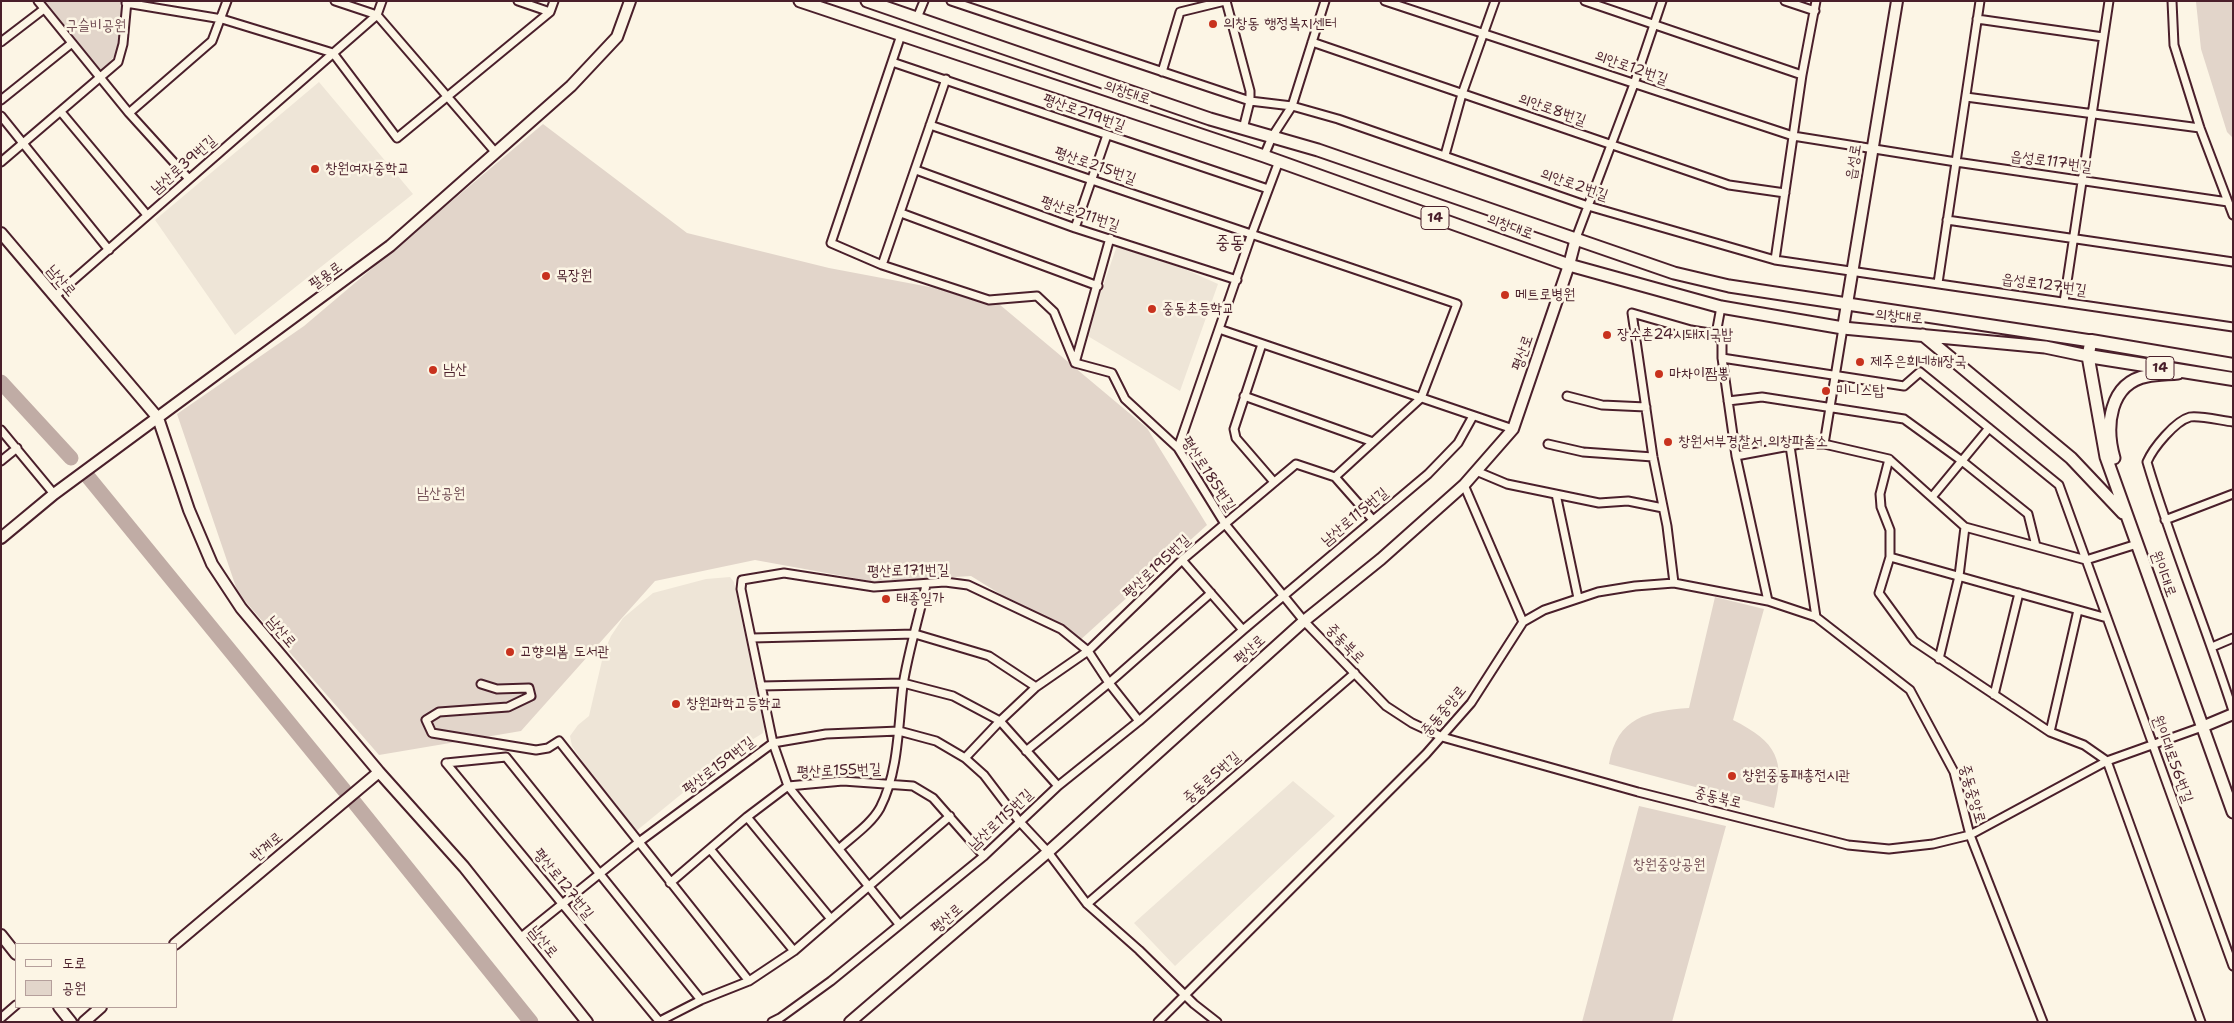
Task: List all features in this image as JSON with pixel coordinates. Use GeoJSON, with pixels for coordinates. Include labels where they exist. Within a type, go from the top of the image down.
{"type":"FeatureCollection","features":[{"type":"Feature","properties":{"kind":"highway","name":"의창대로"},"geometry":{"type":"LineString","coordinates":[[2091,341],[2233,365]]}},
{"type":"Feature","properties":{"kind":"highway","name":"의창대로"},"geometry":{"type":"LineString","coordinates":[[2088,356],[2185,373],[2233,379]]}},
{"type":"Feature","properties":{"kind":"main road","name":"팔용로"},"geometry":{"type":"LineString","coordinates":[[1,538],[54,494],[390,246],[571,86],[617,38],[630,1]]}},
{"type":"Feature","properties":{"kind":"main road","name":"의창대로"},"geometry":{"type":"LineString","coordinates":[[800,1],[1264,156],[1569,265],[1721,307],[1843,328],[2045,347],[2088,356]]}},
{"type":"Feature","properties":{"kind":"main road","name":"의창대로"},"geometry":{"type":"LineString","coordinates":[[867,1],[1243,129],[1318,150],[1674,273],[1729,286],[2091,341]]}},
{"type":"Feature","properties":{"kind":"main road","name":"읍성로"},"geometry":{"type":"LineString","coordinates":[[1843,328],[1871,148],[1898,1]]}},
{"type":"Feature","properties":{"kind":"main road","name":"남산로"},"geometry":{"type":"LineString","coordinates":[[1,233],[158,418],[189,510],[212,564],[240,608],[379,772],[464,867],[587,1022]]}},
{"type":"Feature","properties":{"kind":"main road","name":"평산로"},"geometry":{"type":"LineString","coordinates":[[850,1022],[1048,852],[1304,621],[1381,559],[1464,485],[1513,429],[1569,265],[1576,238]]}},
{"type":"Feature","properties":{"kind":"main road"},"geometry":{"type":"LineString","coordinates":[[1923,335],[2071,458],[2128,518]]}},
{"type":"Feature","properties":{"kind":"main road","name":"원이대로"},"geometry":{"type":"LineString","coordinates":[[2091,341],[2088,356],[2106,457],[2233,812]]}},
{"type":"Feature","properties":{"kind":"main road"},"geometry":{"type":"LineString","coordinates":[[2128,518],[2112,452],[2110,419],[2114,400],[2127,384],[2146,376],[2185,373]]}},
{"type":"Feature","properties":{"kind":"main road"},"geometry":{"type":"LineString","coordinates":[[2202,728],[2233,712]]}},
{"type":"Feature","properties":{"kind":"main road","name":"반계로"},"geometry":{"type":"LineString","coordinates":[[176,943],[379,772]]}},
{"type":"Feature","properties":{"kind":"main road"},"geometry":{"type":"LineString","coordinates":[[1,935],[15,953]]}},
{"type":"Feature","properties":{"kind":"main road"},"geometry":{"type":"LineString","coordinates":[[60,1008],[71,1022]]}},
{"type":"Feature","properties":{"kind":"main road"},"geometry":{"type":"LineString","coordinates":[[84,1022],[100,1008]]}},
{"type":"Feature","properties":{"kind":"street"},"geometry":{"type":"LineString","coordinates":[[38,1],[129,112],[189,179]]}},
{"type":"Feature","properties":{"kind":"street"},"geometry":{"type":"LineString","coordinates":[[129,112],[212,41],[222,19],[227,1]]}},
{"type":"Feature","properties":{"kind":"street"},"geometry":{"type":"LineString","coordinates":[[335,1],[377,15],[496,153]]}},
{"type":"Feature","properties":{"kind":"street","name":"남산로39번길"},"geometry":{"type":"LineString","coordinates":[[54,296],[377,15],[382,1]]}},
{"type":"Feature","properties":{"kind":"street"},"geometry":{"type":"LineString","coordinates":[[518,1],[550,12]]}},
{"type":"Feature","properties":{"kind":"street"},"geometry":{"type":"LineString","coordinates":[[1,162],[118,62],[124,44],[126,2],[222,19],[333,54],[397,138],[550,12],[554,1]]}},
{"type":"Feature","properties":{"kind":"street"},"geometry":{"type":"LineString","coordinates":[[917,18],[924,1]]}},
{"type":"Feature","properties":{"kind":"street","name":"의안로2번길"},"geometry":{"type":"LineString","coordinates":[[951,1],[1250,101],[1292,106],[1445,155],[1588,206],[1775,260],[1852,270]]}},
{"type":"Feature","properties":{"kind":"street"},"geometry":{"type":"LineString","coordinates":[[974,9],[977,1]]}},
{"type":"Feature","properties":{"kind":"street"},"geometry":{"type":"LineString","coordinates":[[1162,72],[1180,12],[1226,1],[1250,91],[1250,101],[1243,129]]}},
{"type":"Feature","properties":{"kind":"street"},"geometry":{"type":"LineString","coordinates":[[1264,156],[1272,137],[1292,106],[1325,1]]}},
{"type":"Feature","properties":{"kind":"street","name":"의안로12번길"},"geometry":{"type":"LineString","coordinates":[[1385,1],[1484,32],[1793,136],[1871,148]]}},
{"type":"Feature","properties":{"kind":"street"},"geometry":{"type":"LineString","coordinates":[[1445,155],[1462,94],[1495,1]]}},
{"type":"Feature","properties":{"kind":"street"},"geometry":{"type":"LineString","coordinates":[[1585,1],[1802,75]]}},
{"type":"Feature","properties":{"kind":"street"},"geometry":{"type":"LineString","coordinates":[[1576,238],[1612,146],[1662,1]]}},
{"type":"Feature","properties":{"kind":"street"},"geometry":{"type":"LineString","coordinates":[[1784,1],[1815,11]]}},
{"type":"Feature","properties":{"kind":"street"},"geometry":{"type":"LineString","coordinates":[[1775,260],[1802,75],[1816,1]]}},
{"type":"Feature","properties":{"kind":"street"},"geometry":{"type":"LineString","coordinates":[[1938,283],[1980,1]]}},
{"type":"Feature","properties":{"kind":"street"},"geometry":{"type":"LineString","coordinates":[[2064,302],[2108,1]]}},
{"type":"Feature","properties":{"kind":"street"},"geometry":{"type":"LineString","coordinates":[[2172,1],[2174,45],[2200,128],[2233,215]]}},
{"type":"Feature","properties":{"kind":"street"},"geometry":{"type":"LineString","coordinates":[[1,42],[44,9]]}},
{"type":"Feature","properties":{"kind":"street"},"geometry":{"type":"LineString","coordinates":[[1978,19],[2103,38]]}},
{"type":"Feature","properties":{"kind":"street"},"geometry":{"type":"LineString","coordinates":[[901,35],[831,243],[882,264],[988,300],[1037,296],[1054,312],[1075,363]]}},
{"type":"Feature","properties":{"kind":"street","name":"의안로8번길"},"geometry":{"type":"LineString","coordinates":[[1312,42],[1729,185],[1786,193]]}},
{"type":"Feature","properties":{"kind":"street"},"geometry":{"type":"LineString","coordinates":[[1,100],[72,43]]}},
{"type":"Feature","properties":{"kind":"street","name":"평산로219번길"},"geometry":{"type":"LineString","coordinates":[[892,62],[1268,189]]}},
{"type":"Feature","properties":{"kind":"street"},"geometry":{"type":"LineString","coordinates":[[882,264],[946,79]]}},
{"type":"Feature","properties":{"kind":"street"},"geometry":{"type":"LineString","coordinates":[[1966,97],[2200,128]]}},
{"type":"Feature","properties":{"kind":"street"},"geometry":{"type":"LineString","coordinates":[[61,112],[147,215]]}},
{"type":"Feature","properties":{"kind":"street"},"geometry":{"type":"LineString","coordinates":[[1,116],[109,250]]}},
{"type":"Feature","properties":{"kind":"street","name":"평산로215번길"},"geometry":{"type":"LineString","coordinates":[[930,125],[1457,304],[1422,398]]}},
{"type":"Feature","properties":{"kind":"street"},"geometry":{"type":"LineString","coordinates":[[1075,228],[1090,178],[1107,135]]}},
{"type":"Feature","properties":{"kind":"street","name":"읍성로117번길"},"geometry":{"type":"LineString","coordinates":[[1871,148],[2228,202]]}},
{"type":"Feature","properties":{"kind":"street"},"geometry":{"type":"LineString","coordinates":[[1178,448],[1252,233],[1280,162]]}},
{"type":"Feature","properties":{"kind":"street","name":"평산로211번길"},"geometry":{"type":"LineString","coordinates":[[916,170],[1075,228],[1237,280]]}},
{"type":"Feature","properties":{"kind":"street"},"geometry":{"type":"LineString","coordinates":[[901,213],[1098,286]]}},
{"type":"Feature","properties":{"kind":"street"},"geometry":{"type":"LineString","coordinates":[[1947,220],[2233,262]]}},
{"type":"Feature","properties":{"kind":"street"},"geometry":{"type":"LineString","coordinates":[[1075,363],[1110,238]]}},
{"type":"Feature","properties":{"kind":"street","name":"읍성로127번길"},"geometry":{"type":"LineString","coordinates":[[1852,270],[2233,327]]}},
{"type":"Feature","properties":{"kind":"street"},"geometry":{"type":"LineString","coordinates":[[1716,334],[1721,307]]}},
{"type":"Feature","properties":{"kind":"street"},"geometry":{"type":"LineString","coordinates":[[1674,583],[1632,313],[1691,330],[1716,334],[1722,342],[1722,358],[1736,456],[1768,600]]}},
{"type":"Feature","properties":{"kind":"street"},"geometry":{"type":"LineString","coordinates":[[1824,444],[1843,328]]}},
{"type":"Feature","properties":{"kind":"street"},"geometry":{"type":"LineString","coordinates":[[1220,329],[1513,429]]}},
{"type":"Feature","properties":{"kind":"street"},"geometry":{"type":"LineString","coordinates":[[1262,344],[1235,423],[1236,438],[1274,482]]}},
{"type":"Feature","properties":{"kind":"street"},"geometry":{"type":"LineString","coordinates":[[1722,358],[1835,376]]}},
{"type":"Feature","properties":{"kind":"street","name":"평산로185번길"},"geometry":{"type":"LineString","coordinates":[[1075,363],[1112,373],[1125,399],[1178,448],[1225,524],[1304,621]]}},
{"type":"Feature","properties":{"kind":"street","name":"원이대로56번길"},"geometry":{"type":"LineString","coordinates":[[1835,376],[1904,386],[1920,372],[2059,485],[2233,966]]}},
{"type":"Feature","properties":{"kind":"street"},"geometry":{"type":"LineString","coordinates":[[1244,396],[1373,442]]}},
{"type":"Feature","properties":{"kind":"street"},"geometry":{"type":"LineString","coordinates":[[1567,396],[1602,405],[1646,407]]}},
{"type":"Feature","properties":{"kind":"street"},"geometry":{"type":"LineString","coordinates":[[1728,401],[1762,397],[1904,418],[1962,461],[2028,514],[2036,546]]}},
{"type":"Feature","properties":{"kind":"street"},"geometry":{"type":"LineString","coordinates":[[1373,520],[1335,477],[1422,398]]}},
{"type":"Feature","properties":{"kind":"street","name":"남산로115번길"},"geometry":{"type":"LineString","coordinates":[[772,1022],[831,981],[984,856],[1058,786],[1140,721],[1243,630],[1428,474],[1458,443],[1473,416]]}},
{"type":"Feature","properties":{"kind":"street"},"geometry":{"type":"LineString","coordinates":[[2233,422],[2190,417],[2176,426],[2151,452],[2147,462],[2165,520],[2212,646],[2233,712]]}},
{"type":"Feature","properties":{"kind":"street"},"geometry":{"type":"LineString","coordinates":[[1932,497],[1989,428]]}},
{"type":"Feature","properties":{"kind":"street"},"geometry":{"type":"LineString","coordinates":[[1,430],[54,494]]}},
{"type":"Feature","properties":{"kind":"street"},"geometry":{"type":"LineString","coordinates":[[1548,444],[1583,452],[1653,457]]}},
{"type":"Feature","properties":{"kind":"street"},"geometry":{"type":"LineString","coordinates":[[1736,456],[1790,446],[1824,444],[1889,459],[1965,527],[2086,560],[2137,544]]}},
{"type":"Feature","properties":{"kind":"street"},"geometry":{"type":"LineString","coordinates":[[1790,446],[1816,617]]}},
{"type":"Feature","properties":{"kind":"street"},"geometry":{"type":"LineString","coordinates":[[1,462],[17,448]]}},
{"type":"Feature","properties":{"kind":"street"},"geometry":{"type":"LineString","coordinates":[[1889,459],[1880,494],[1881,507],[1890,530],[1890,557],[1879,593],[1914,641],[2050,732],[2084,745],[2107,761],[2201,1022]]}},
{"type":"Feature","properties":{"kind":"street","name":"평산로195번길"},"geometry":{"type":"LineString","coordinates":[[965,758],[1000,720],[1036,687],[1088,651],[1182,560],[1296,464],[1335,477]]}},
{"type":"Feature","properties":{"kind":"street"},"geometry":{"type":"LineString","coordinates":[[1476,471],[1507,484],[1599,503],[1628,501],[1663,508]]}},
{"type":"Feature","properties":{"kind":"street"},"geometry":{"type":"LineString","coordinates":[[1464,485],[1523,622]]}},
{"type":"Feature","properties":{"kind":"street"},"geometry":{"type":"LineString","coordinates":[[1556,494],[1578,598]]}},
{"type":"Feature","properties":{"kind":"street"},"geometry":{"type":"LineString","coordinates":[[2165,520],[2232,495]]}},
{"type":"Feature","properties":{"kind":"street"},"geometry":{"type":"LineString","coordinates":[[1939,659],[1959,576],[1965,527]]}},
{"type":"Feature","properties":{"kind":"street"},"geometry":{"type":"LineString","coordinates":[[1890,557],[2107,618]]}},
{"type":"Feature","properties":{"kind":"street"},"geometry":{"type":"LineString","coordinates":[[1182,560],[1243,630]]}},
{"type":"Feature","properties":{"kind":"street","name":"평산로171번길"},"geometry":{"type":"LineString","coordinates":[[752,638],[740,589],[742,580],[784,573],[874,588],[945,582],[968,585],[1061,629],[1088,651],[1109,683],[1140,721]]}},
{"type":"Feature","properties":{"kind":"street","name":"중동중앙로"},"geometry":{"type":"LineString","coordinates":[[1158,1022],[1442,737],[1471,703],[1523,622],[1544,610],[1578,598],[1635,586],[1674,583],[1768,600],[1816,617],[1910,690],[1954,772],[1970,835],[2043,1022]]}},
{"type":"Feature","properties":{"kind":"street"},"geometry":{"type":"LineString","coordinates":[[840,848],[863,828],[879,809],[889,783],[898,731],[903,683],[926,584]]}},
{"type":"Feature","properties":{"kind":"street"},"geometry":{"type":"LineString","coordinates":[[1026,751],[1109,683],[1211,592]]}},
{"type":"Feature","properties":{"kind":"street"},"geometry":{"type":"LineString","coordinates":[[1994,695],[2019,593]]}},
{"type":"Feature","properties":{"kind":"street"},"geometry":{"type":"LineString","coordinates":[[2050,732],[2078,610]]}},
{"type":"Feature","properties":{"kind":"street","name":"중동북로"},"geometry":{"type":"LineString","coordinates":[[1304,621],[1386,706],[1412,723],[1442,737],[1638,792],[1848,846],[1889,849],[1933,844],[1970,835],[2107,761],[2202,728]]}},
{"type":"Feature","properties":{"kind":"street"},"geometry":{"type":"LineString","coordinates":[[899,924],[840,848],[788,786],[772,743],[752,638],[915,634],[989,656],[1036,687]]}},
{"type":"Feature","properties":{"kind":"street"},"geometry":{"type":"LineString","coordinates":[[2212,646],[2233,638]]}},
{"type":"Feature","properties":{"kind":"street","name":"중동로5번길"},"geometry":{"type":"LineString","coordinates":[[1087,904],[1355,673]]}},
{"type":"Feature","properties":{"kind":"street"},"geometry":{"type":"LineString","coordinates":[[761,686],[903,683],[953,696],[1000,720],[1058,786]]}},
{"type":"Feature","properties":{"kind":"street"},"geometry":{"type":"LineString","coordinates":[[481,684],[497,689],[528,688],[531,696],[508,707],[439,712],[426,720],[432,733],[536,750],[548,748],[559,741],[749,981]]}},
{"type":"Feature","properties":{"kind":"street","name":"평산로159번길"},"geometry":{"type":"LineString","coordinates":[[520,938],[639,842],[772,743],[826,734],[898,731],[936,741],[965,758],[984,775],[1019,821],[1048,852],[1087,904],[1139,950],[1184,995],[1217,1022]]}},
{"type":"Feature","properties":{"kind":"street","name":"평산로127번길"},"geometry":{"type":"LineString","coordinates":[[599,873],[506,757],[446,763],[658,1022]]}},
{"type":"Feature","properties":{"kind":"street","name":"평산로155번길"},"geometry":{"type":"LineString","coordinates":[[670,883],[747,817],[788,786],[843,782],[889,783],[913,786],[933,798],[984,856]]}},
{"type":"Feature","properties":{"kind":"street"},"geometry":{"type":"LineString","coordinates":[[658,1022],[701,1000],[749,981],[794,951],[950,816]]}},
{"type":"Feature","properties":{"kind":"street"},"geometry":{"type":"LineString","coordinates":[[747,817],[831,919]]}},
{"type":"Feature","properties":{"kind":"street"},"geometry":{"type":"LineString","coordinates":[[710,849],[794,951]]}},
{"type":"Feature","properties":{"kind":"street"},"geometry":{"type":"LineString","coordinates":[[599,873],[701,1000]]}},
{"type":"Feature","properties":{"kind":"street"},"geometry":{"type":"LineString","coordinates":[[1,1017],[15,1006]]}},
{"type":"Feature","properties":{"kind":"shaded area"},"geometry":{"type":"Polygon","coordinates":[[[319,82],[413,194],[235,335],[155,220],[319,82]]]}},
{"type":"Feature","properties":{"kind":"shaded area","name":"중동초등학교"},"geometry":{"type":"Polygon","coordinates":[[[1119,240],[1218,284],[1180,391],[1086,335],[1119,240]]]}},
{"type":"Feature","properties":{"kind":"shaded area","name":"창원과학고등학교"},"geometry":{"type":"Polygon","coordinates":[[[730,577],[734,582],[764,727],[763,733],[734,751],[635,832],[615,809],[572,746],[570,736],[578,725],[589,716],[604,652],[611,636],[623,618],[653,593],[706,579],[730,577]]]}},
{"type":"Feature","properties":{"kind":"shaded area"},"geometry":{"type":"Polygon","coordinates":[[[1293,781],[1335,816],[1175,966],[1134,923],[1293,781]]]}},
{"type":"Feature","properties":{"kind":"green space","name":"구슬비공원"},"geometry":{"type":"Polygon","coordinates":[[[45,1],[122,1],[122,31],[119,47],[102,71],[45,1]]]}},
{"type":"Feature","properties":{"kind":"green space"},"geometry":{"type":"Polygon","coordinates":[[[2233,1],[2233,138],[2227,132],[2201,49],[2196,2],[2233,1]]]}},
{"type":"Feature","properties":{"kind":"green space","name":"남산공원"},"geometry":{"type":"Polygon","coordinates":[[[543,124],[687,233],[829,268],[993,299],[1147,428],[1207,525],[1078,642],[971,576],[876,582],[755,560],[655,581],[521,731],[379,755],[238,593],[177,414],[304,326],[543,124]]]}},
{"type":"Feature","properties":{"kind":"green space"},"geometry":{"type":"Polygon","coordinates":[[[1715,597],[1764,609],[1733,720],[1760,736],[1774,754],[1778,765],[1779,777],[1774,808],[1609,764],[1613,748],[1619,736],[1627,726],[1637,719],[1660,711],[1689,708],[1715,597]]]}},
{"type":"Feature","properties":{"kind":"green space","name":"창원중앙공원"},"geometry":{"type":"Polygon","coordinates":[[[1639,806],[1726,826],[1672,1022],[1582,1022],[1639,806]]]}},
{"type":"Feature","properties":{"kind":"waterway"},"geometry":{"type":"LineString","coordinates":[[1,382],[71,458]]}},
{"type":"Feature","properties":{"kind":"waterway"},"geometry":{"type":"LineString","coordinates":[[89,478],[344,790]]}},
{"type":"Feature","properties":{"kind":"waterway"},"geometry":{"type":"LineString","coordinates":[[354,802],[531,1022]]}},
{"type":"Feature","properties":{"kind":"place","name":"의창동 행정복지센터"},"geometry":{"type":"Point","coordinates":[1213,24]}},
{"type":"Feature","properties":{"kind":"place","name":"창원여자중학교"},"geometry":{"type":"Point","coordinates":[315,169]}},
{"type":"Feature","properties":{"kind":"place","name":"목장원"},"geometry":{"type":"Point","coordinates":[546,276]}},
{"type":"Feature","properties":{"kind":"place","name":"메트로병원"},"geometry":{"type":"Point","coordinates":[1505,295]}},
{"type":"Feature","properties":{"kind":"place","name":"중동초등학교"},"geometry":{"type":"Point","coordinates":[1152,309]}},
{"type":"Feature","properties":{"kind":"place","name":"장수촌24시돼지국밥"},"geometry":{"type":"Point","coordinates":[1607,335]}},
{"type":"Feature","properties":{"kind":"place","name":"제주은희네해장국"},"geometry":{"type":"Point","coordinates":[1860,362]}},
{"type":"Feature","properties":{"kind":"place","name":"남산"},"geometry":{"type":"Point","coordinates":[433,370]}},
{"type":"Feature","properties":{"kind":"place","name":"마차이짬뽕"},"geometry":{"type":"Point","coordinates":[1659,374]}},
{"type":"Feature","properties":{"kind":"place","name":"미니스탑"},"geometry":{"type":"Point","coordinates":[1826,391]}},
{"type":"Feature","properties":{"kind":"place","name":"창원서부경찰서 의창파출소"},"geometry":{"type":"Point","coordinates":[1668,442]}},
{"type":"Feature","properties":{"kind":"place","name":"태종일가"},"geometry":{"type":"Point","coordinates":[886,599]}},
{"type":"Feature","properties":{"kind":"place","name":"고향의봄 도서관"},"geometry":{"type":"Point","coordinates":[510,652]}},
{"type":"Feature","properties":{"kind":"place","name":"창원과학고등학교"},"geometry":{"type":"Point","coordinates":[676,704]}},
{"type":"Feature","properties":{"kind":"place","name":"창원중동패총전시관"},"geometry":{"type":"Point","coordinates":[1732,776]}},
{"type":"Feature","properties":{"kind":"district","name":"중동"},"geometry":{"type":"Point","coordinates":[1230,243]}}]}
